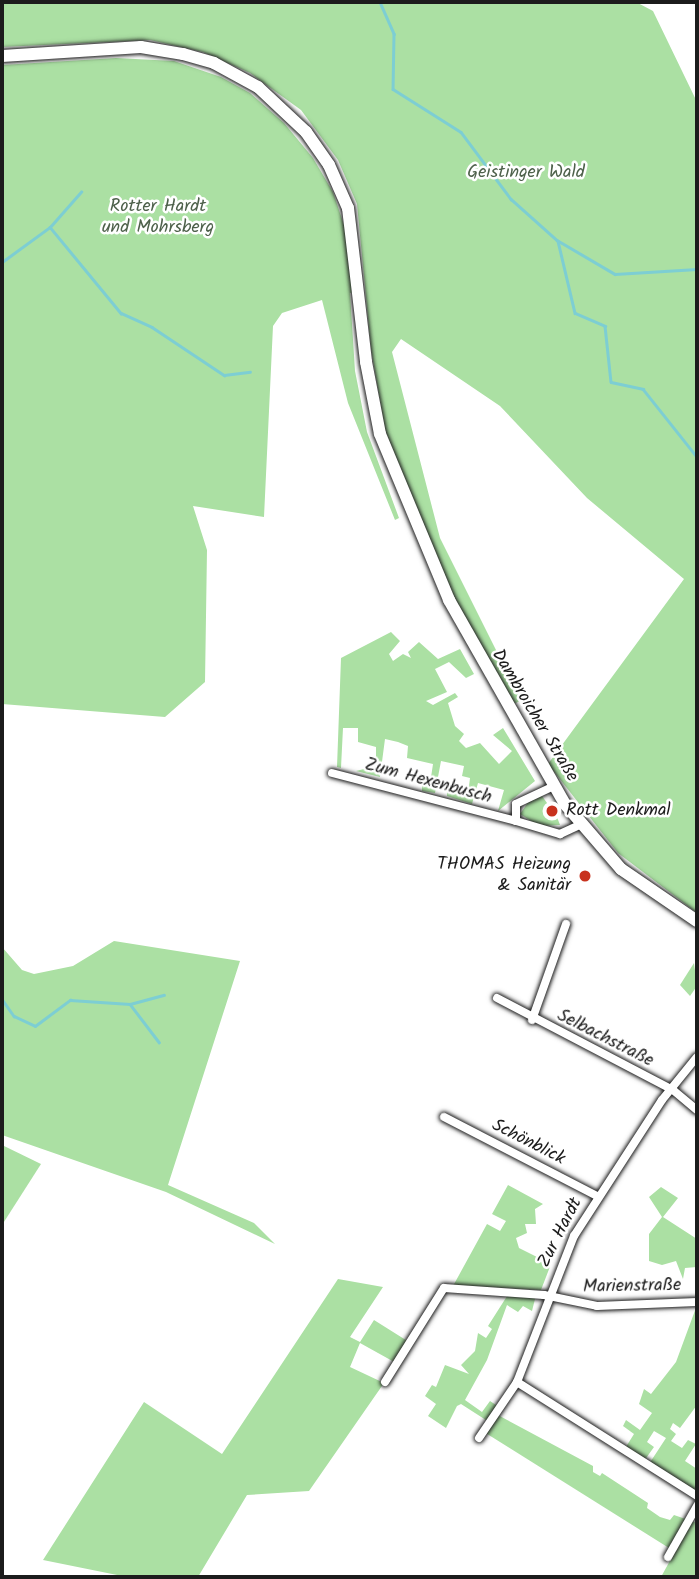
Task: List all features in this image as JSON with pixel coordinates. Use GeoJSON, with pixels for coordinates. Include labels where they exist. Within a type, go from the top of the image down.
{"type":"FeatureCollection","features":[{"type":"Feature","properties":{"kind":"street","name":"Dambroicher Straße"},"geometry":{"type":"LineString","coordinates":[[2,56],[141,47],[183,54],[214,63],[258,88],[302,126],[329,165],[348,208],[366,362],[380,434],[449,600],[554,786],[581,824],[621,869],[697,921]]}},
{"type":"Feature","properties":{"kind":"street","name":"Zum Hexenbusch"},"geometry":{"type":"LineString","coordinates":[[332,773],[516,821],[542,832],[560,834],[581,824]]}},
{"type":"Feature","properties":{"kind":"street","name":"Zum Hexenbusch"},"geometry":{"type":"LineString","coordinates":[[516,821],[516,804],[554,786]]}},
{"type":"Feature","properties":{"kind":"street"},"geometry":{"type":"LineString","coordinates":[[532,1020],[566,924]]}},
{"type":"Feature","properties":{"kind":"street","name":"Selbachstraße"},"geometry":{"type":"LineString","coordinates":[[497,998],[532,1020],[673,1090],[697,1110]]}},
{"type":"Feature","properties":{"kind":"street","name":"Zur Hardt"},"geometry":{"type":"LineString","coordinates":[[479,1438],[517,1382],[550,1297],[553,1282],[597,1196],[697,1057]]}},
{"type":"Feature","properties":{"kind":"street","name":"Schönblick"},"geometry":{"type":"LineString","coordinates":[[444,1118],[597,1196]]}},
{"type":"Feature","properties":{"kind":"street","name":"Marienstraße"},"geometry":{"type":"LineString","coordinates":[[385,1382],[444,1289],[550,1297],[597,1306],[697,1302]]}},
{"type":"Feature","properties":{"kind":"street"},"geometry":{"type":"LineString","coordinates":[[517,1382],[697,1496]]}},
{"type":"Feature","properties":{"kind":"street"},"geometry":{"type":"LineString","coordinates":[[668,1557],[697,1506]]}},
{"type":"Feature","properties":{"kind":"green space","name":"Geistinger Wald"},"geometry":{"type":"Polygon","coordinates":[[[2,2],[636,2],[653,11],[697,102],[697,913],[618,853],[548,764],[684,579],[587,498],[500,406],[401,339],[392,352],[440,538],[521,700],[511,706],[472,638],[405,490],[385,429],[371,349],[357,204],[338,160],[301,110],[250,73],[203,52],[150,40],[2,47],[2,2]]]}},
{"type":"Feature","properties":{"kind":"green space","name":"Rotter Hardt und Mohrsberg"},"geometry":{"type":"Polygon","coordinates":[[[116,58],[174,61],[221,77],[250,93],[284,123],[313,158],[333,192],[346,231],[355,292],[350,293],[355,371],[367,432],[399,518],[395,520],[348,403],[322,300],[282,313],[273,326],[264,517],[193,506],[207,550],[205,682],[165,717],[2,704],[2,65],[116,58]]]}},
{"type":"Feature","properties":{"kind":"green space"},"geometry":{"type":"Polygon","coordinates":[[[391,632],[400,641],[389,654],[393,661],[403,654],[411,658],[408,652],[419,642],[438,659],[460,649],[474,674],[466,678],[449,662],[435,669],[447,692],[426,701],[433,705],[455,693],[458,697],[448,703],[455,726],[464,734],[459,741],[466,748],[480,743],[499,764],[512,751],[493,735],[503,728],[535,781],[498,811],[504,790],[478,783],[472,804],[447,796],[447,791],[468,794],[470,778],[462,776],[464,766],[441,761],[435,793],[422,791],[422,783],[430,784],[433,764],[407,758],[408,746],[398,742],[385,739],[380,777],[356,771],[376,766],[376,747],[358,742],[358,728],[343,728],[341,768],[337,767],[341,658],[391,632]]]}},
{"type":"Feature","properties":{"kind":"green space"},"geometry":{"type":"Polygon","coordinates":[[[542,796],[560,825],[539,826],[520,814],[531,798],[542,796]]]}},
{"type":"Feature","properties":{"kind":"green space"},"geometry":{"type":"Polygon","coordinates":[[[114,941],[240,961],[168,1185],[254,1223],[275,1244],[166,1192],[2,1135],[2,947],[22,970],[34,974],[73,966],[114,941]]]}},
{"type":"Feature","properties":{"kind":"green space"},"geometry":{"type":"Polygon","coordinates":[[[694,963],[697,986],[690,996],[680,985],[694,963]]]}},
{"type":"Feature","properties":{"kind":"green space"},"geometry":{"type":"Polygon","coordinates":[[[2,1145],[41,1164],[2,1225],[2,1145]]]}},
{"type":"Feature","properties":{"kind":"green space"},"geometry":{"type":"Polygon","coordinates":[[[508,1185],[543,1204],[535,1209],[536,1224],[525,1224],[527,1233],[516,1238],[519,1248],[551,1264],[541,1290],[453,1286],[487,1224],[500,1231],[506,1221],[492,1214],[508,1185]]]}},
{"type":"Feature","properties":{"kind":"green space"},"geometry":{"type":"Polygon","coordinates":[[[661,1187],[678,1198],[663,1217],[697,1239],[697,1267],[685,1268],[683,1279],[676,1261],[662,1265],[649,1261],[649,1234],[662,1217],[649,1197],[661,1187]]]}},
{"type":"Feature","properties":{"kind":"green space"},"geometry":{"type":"Polygon","coordinates":[[[338,1279],[383,1287],[350,1337],[360,1342],[374,1320],[409,1342],[396,1363],[360,1343],[350,1367],[384,1383],[309,1491],[247,1495],[198,1577],[127,1577],[43,1560],[144,1402],[222,1454],[338,1279]]]}},
{"type":"Feature","properties":{"kind":"green space"},"geometry":{"type":"Polygon","coordinates":[[[509,1293],[536,1295],[532,1311],[523,1306],[518,1312],[507,1305],[487,1360],[465,1400],[482,1412],[490,1401],[499,1407],[489,1422],[461,1404],[457,1406],[446,1428],[428,1416],[436,1404],[425,1396],[432,1385],[436,1387],[445,1365],[469,1374],[461,1365],[475,1351],[478,1333],[486,1338],[492,1329],[488,1326],[509,1293]]]}},
{"type":"Feature","properties":{"kind":"green space"},"geometry":{"type":"Polygon","coordinates":[[[697,1305],[697,1405],[680,1428],[673,1423],[670,1429],[676,1434],[671,1441],[682,1448],[688,1440],[696,1444],[685,1461],[697,1469],[697,1495],[649,1464],[666,1438],[654,1431],[647,1442],[654,1447],[644,1461],[624,1450],[634,1434],[623,1426],[626,1420],[640,1430],[652,1413],[639,1404],[644,1389],[651,1394],[676,1362],[697,1305]]]}},
{"type":"Feature","properties":{"kind":"green space"},"geometry":{"type":"Polygon","coordinates":[[[496,1414],[593,1466],[593,1472],[600,1476],[602,1473],[648,1503],[647,1508],[660,1517],[670,1520],[674,1515],[697,1523],[697,1577],[661,1577],[672,1557],[669,1548],[484,1432],[496,1414]]]}},
{"type":"Feature","properties":{"kind":"waterway"},"geometry":{"type":"LineString","coordinates":[[380,2],[394,34],[393,89],[461,132],[511,199],[557,240],[615,274],[697,269]]}},
{"type":"Feature","properties":{"kind":"waterway"},"geometry":{"type":"LineString","coordinates":[[2,262],[50,227],[81,192]]}},
{"type":"Feature","properties":{"kind":"waterway"},"geometry":{"type":"LineString","coordinates":[[50,227],[121,313],[152,327],[224,375],[250,372]]}},
{"type":"Feature","properties":{"kind":"waterway"},"geometry":{"type":"LineString","coordinates":[[558,241],[575,313],[605,326],[611,382],[643,389],[697,457]]}},
{"type":"Feature","properties":{"kind":"waterway"},"geometry":{"type":"LineString","coordinates":[[130,1004],[164,995]]}},
{"type":"Feature","properties":{"kind":"waterway"},"geometry":{"type":"LineString","coordinates":[[2,999],[14,1016],[35,1026],[70,1000],[130,1004],[159,1042]]}},
{"type":"Feature","properties":{"kind":"place","name":"Rott Denkmal"},"geometry":{"type":"Point","coordinates":[552,811]}},
{"type":"Feature","properties":{"kind":"place","name":"THOMAS Heizung & Sanitär"},"geometry":{"type":"Point","coordinates":[585,876]}}]}
